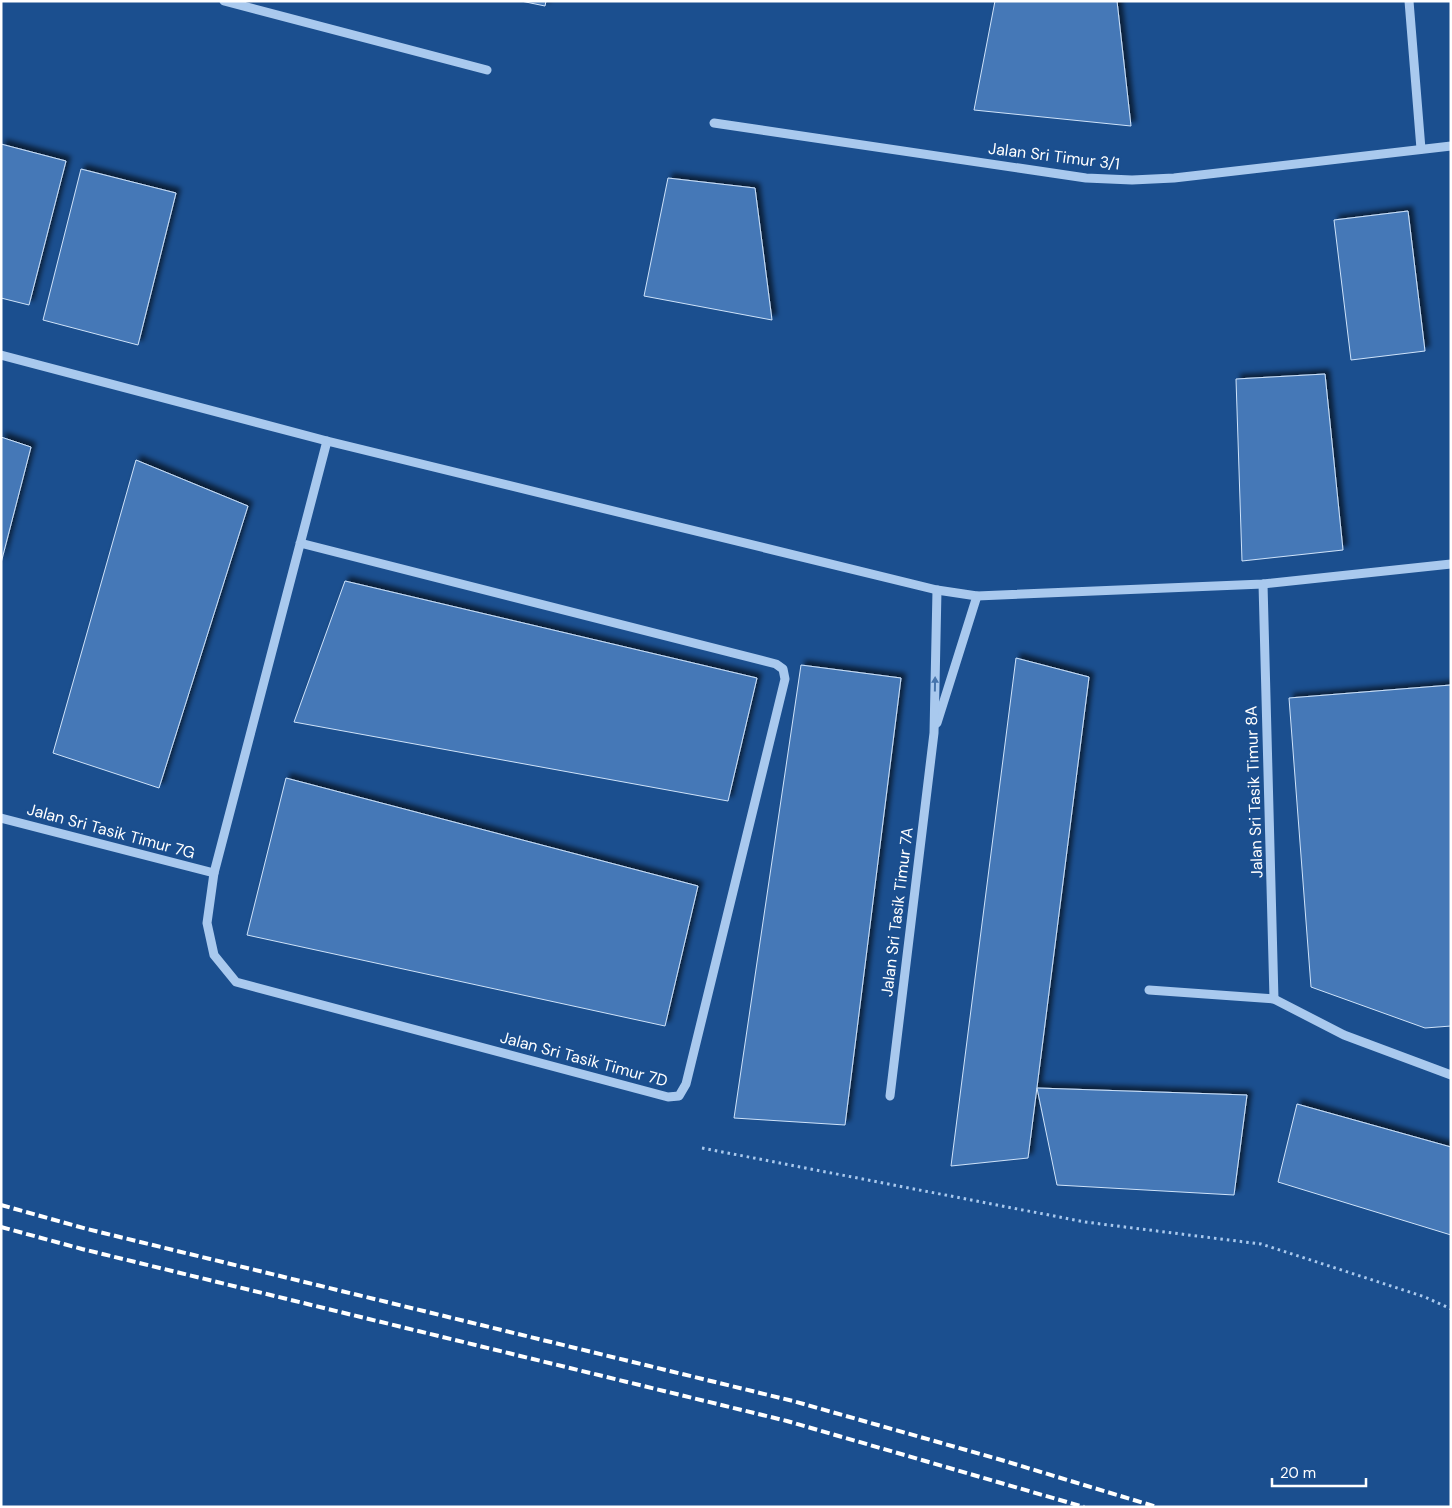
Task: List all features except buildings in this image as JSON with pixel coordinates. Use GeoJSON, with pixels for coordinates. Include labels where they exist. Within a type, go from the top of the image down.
{"type":"FeatureCollection","features":[{"type":"Feature","properties":{"kind":"street"},"geometry":{"type":"LineString","coordinates":[[224,1],[487,70]]}},
{"type":"Feature","properties":{"kind":"street"},"geometry":{"type":"LineString","coordinates":[[1409,1],[1421,149]]}},
{"type":"Feature","properties":{"kind":"street","name":"Jalan Sri Timur 3/1"},"geometry":{"type":"LineString","coordinates":[[714,123],[1086,178],[1132,180],[1174,178],[1451,146]]}},
{"type":"Feature","properties":{"kind":"street"},"geometry":{"type":"LineString","coordinates":[[1,355],[327,441],[937,590],[977,596],[1263,584],[1451,564]]}},
{"type":"Feature","properties":{"kind":"street"},"geometry":{"type":"LineString","coordinates":[[214,873],[327,441]]}},
{"type":"Feature","properties":{"kind":"street","name":"Jalan Sri Tasik Timur 7D"},"geometry":{"type":"LineString","coordinates":[[214,873],[207,923],[214,956],[236,982],[668,1097],[679,1096],[686,1084],[786,679],[783,669],[776,664],[300,543]]}},
{"type":"Feature","properties":{"kind":"street","name":"Jalan Sri Tasik Timur 8A"},"geometry":{"type":"LineString","coordinates":[[1263,584],[1274,999]]}},
{"type":"Feature","properties":{"kind":"street"},"geometry":{"type":"LineString","coordinates":[[934,733],[937,590]]}},
{"type":"Feature","properties":{"kind":"street"},"geometry":{"type":"LineString","coordinates":[[934,733],[977,596]]}},
{"type":"Feature","properties":{"kind":"street","name":"Jalan Sri Tasik Timur 7A"},"geometry":{"type":"LineString","coordinates":[[890,1096],[934,733]]}},
{"type":"Feature","properties":{"kind":"street","name":"Jalan Sri Tasik Timur 7G"},"geometry":{"type":"LineString","coordinates":[[1,818],[214,873]]}},
{"type":"Feature","properties":{"kind":"street"},"geometry":{"type":"LineString","coordinates":[[1149,990],[1274,999],[1344,1035],[1451,1076]]}},
{"type":"Feature","properties":{"kind":"path"},"geometry":{"type":"LineString","coordinates":[[702,1148],[1084,1222],[1261,1244],[1425,1297],[1451,1309]]}},
{"type":"Feature","properties":{"kind":"railway"},"geometry":{"type":"LineString","coordinates":[[1,1205],[87,1229],[793,1401],[998,1459],[1157,1507]]}},
{"type":"Feature","properties":{"kind":"railway"},"geometry":{"type":"LineString","coordinates":[[1,1227],[82,1249],[787,1421],[1084,1507]]}}]}
